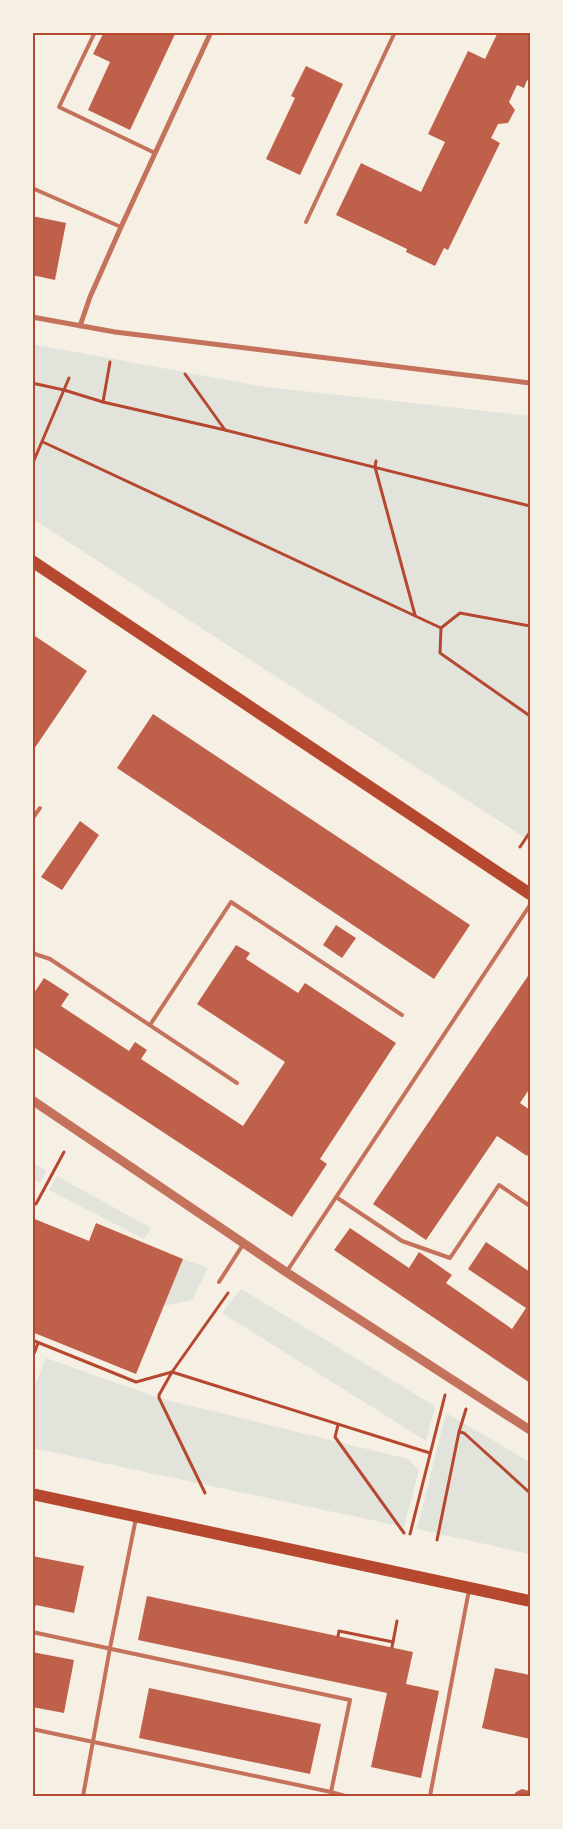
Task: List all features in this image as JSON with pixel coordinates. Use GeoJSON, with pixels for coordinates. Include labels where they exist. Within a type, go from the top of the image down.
{"type":"FeatureCollection","features":[{"type":"Feature","properties":{"kind":"main road"},"geometry":{"type":"LineString","coordinates":[[32,561],[530,894]]}},
{"type":"Feature","properties":{"kind":"main road"},"geometry":{"type":"LineString","coordinates":[[32,1494],[137,1515],[530,1601]]}},
{"type":"Feature","properties":{"kind":"street"},"geometry":{"type":"LineString","coordinates":[[80,326],[90,297],[121,227],[211,32]]}},
{"type":"Feature","properties":{"kind":"street"},"geometry":{"type":"LineString","coordinates":[[32,316],[115,332],[530,383]]}},
{"type":"Feature","properties":{"kind":"street"},"geometry":{"type":"LineString","coordinates":[[32,1100],[286,1272],[530,1430]]}},
{"type":"Feature","properties":{"kind":"lane"},"geometry":{"type":"LineString","coordinates":[[95,32],[59,107],[156,153]]}},
{"type":"Feature","properties":{"kind":"lane"},"geometry":{"type":"LineString","coordinates":[[306,222],[395,32]]}},
{"type":"Feature","properties":{"kind":"lane"},"geometry":{"type":"LineString","coordinates":[[32,188],[121,227]]}},
{"type":"Feature","properties":{"kind":"lane"},"geometry":{"type":"LineString","coordinates":[[32,819],[40,808]]}},
{"type":"Feature","properties":{"kind":"lane"},"geometry":{"type":"LineString","coordinates":[[150,1025],[231,902],[402,1015]]}},
{"type":"Feature","properties":{"kind":"lane"},"geometry":{"type":"LineString","coordinates":[[286,1272],[530,905]]}},
{"type":"Feature","properties":{"kind":"lane"},"geometry":{"type":"LineString","coordinates":[[32,953],[50,960],[237,1083]]}},
{"type":"Feature","properties":{"kind":"lane"},"geometry":{"type":"LineString","coordinates":[[336,1197],[402,1241],[450,1258],[499,1185],[530,1206]]}},
{"type":"Feature","properties":{"kind":"lane"},"geometry":{"type":"LineString","coordinates":[[219,1282],[244,1244]]}},
{"type":"Feature","properties":{"kind":"lane"},"geometry":{"type":"LineString","coordinates":[[84,1796],[110,1648],[137,1515]]}},
{"type":"Feature","properties":{"kind":"lane"},"geometry":{"type":"LineString","coordinates":[[430,1796],[469,1588]]}},
{"type":"Feature","properties":{"kind":"lane"},"geometry":{"type":"LineString","coordinates":[[32,1632],[350,1700],[331,1792]]}},
{"type":"Feature","properties":{"kind":"lane"},"geometry":{"type":"LineString","coordinates":[[32,1729],[345,1796]]}},
{"type":"Feature","properties":{"kind":"path"},"geometry":{"type":"LineString","coordinates":[[103,402],[110,362]]}},
{"type":"Feature","properties":{"kind":"path"},"geometry":{"type":"LineString","coordinates":[[185,374],[225,430]]}},
{"type":"Feature","properties":{"kind":"path"},"geometry":{"type":"LineString","coordinates":[[32,465],[69,378]]}},
{"type":"Feature","properties":{"kind":"path"},"geometry":{"type":"LineString","coordinates":[[32,383],[530,506]]}},
{"type":"Feature","properties":{"kind":"path"},"geometry":{"type":"LineString","coordinates":[[43,442],[441,628]]}},
{"type":"Feature","properties":{"kind":"path"},"geometry":{"type":"LineString","coordinates":[[376,461],[375,468],[415,616]]}},
{"type":"Feature","properties":{"kind":"path"},"geometry":{"type":"LineString","coordinates":[[530,626],[460,613],[441,628],[440,653],[530,716]]}},
{"type":"Feature","properties":{"kind":"path"},"geometry":{"type":"LineString","coordinates":[[520,847],[530,832]]}},
{"type":"Feature","properties":{"kind":"path"},"geometry":{"type":"LineString","coordinates":[[32,1203],[36,1204],[64,1152]]}},
{"type":"Feature","properties":{"kind":"path"},"geometry":{"type":"LineString","coordinates":[[205,1493],[158,1398],[172,1372],[232,1288]]}},
{"type":"Feature","properties":{"kind":"path"},"geometry":{"type":"LineString","coordinates":[[32,1340],[136,1382],[172,1372],[430,1452]]}},
{"type":"Feature","properties":{"kind":"path"},"geometry":{"type":"LineString","coordinates":[[32,1359],[38,1343]]}},
{"type":"Feature","properties":{"kind":"path"},"geometry":{"type":"LineString","coordinates":[[410,1534],[445,1395]]}},
{"type":"Feature","properties":{"kind":"path"},"geometry":{"type":"LineString","coordinates":[[437,1540],[459,1432],[466,1409]]}},
{"type":"Feature","properties":{"kind":"path"},"geometry":{"type":"LineString","coordinates":[[338,1425],[335,1437],[404,1533]]}},
{"type":"Feature","properties":{"kind":"path"},"geometry":{"type":"LineString","coordinates":[[459,1432],[464,1433],[530,1493]]}},
{"type":"Feature","properties":{"kind":"path"},"geometry":{"type":"LineString","coordinates":[[392,1647],[398,1621]]}},
{"type":"Feature","properties":{"kind":"path"},"geometry":{"type":"LineString","coordinates":[[338,1636],[339,1631],[393,1642]]}},
{"type":"Feature","properties":{"kind":"path"},"geometry":{"type":"LineString","coordinates":[[353,1639],[354,1634]]}},
{"type":"Feature","properties":{"kind":"shaded area"},"geometry":{"type":"Polygon","coordinates":[[[32,344],[266,387],[530,416],[530,841],[33,519],[32,344]]]}},
{"type":"Feature","properties":{"kind":"shaded area"},"geometry":{"type":"Polygon","coordinates":[[[33,1162],[46,1171],[40,1183],[33,1180],[33,1162]]]}},
{"type":"Feature","properties":{"kind":"shaded area"},"geometry":{"type":"Polygon","coordinates":[[[57,1176],[151,1228],[144,1239],[49,1190],[57,1176]]]}},
{"type":"Feature","properties":{"kind":"shaded area"},"geometry":{"type":"Polygon","coordinates":[[[183,1259],[208,1268],[192,1300],[164,1306],[183,1259]]]}},
{"type":"Feature","properties":{"kind":"shaded area"},"geometry":{"type":"Polygon","coordinates":[[[241,1289],[435,1406],[426,1441],[222,1313],[241,1289]]]}},
{"type":"Feature","properties":{"kind":"shaded area"},"geometry":{"type":"Polygon","coordinates":[[[46,1358],[159,1398],[408,1459],[419,1470],[404,1527],[33,1448],[32,1393],[46,1358]]]}},
{"type":"Feature","properties":{"kind":"shaded area"},"geometry":{"type":"Polygon","coordinates":[[[446,1413],[530,1462],[530,1554],[417,1529],[446,1413]]]}},
{"type":"Feature","properties":{"kind":"building"},"geometry":{"type":"Polygon","coordinates":[[[104,32],[176,32],[130,130],[88,110],[110,62],[93,54],[104,32]]]}},
{"type":"Feature","properties":{"kind":"building"},"geometry":{"type":"Polygon","coordinates":[[[498,32],[530,32],[530,82],[527,80],[524,88],[517,85],[509,102],[515,110],[508,123],[498,124],[491,138],[500,143],[448,250],[444,248],[435,266],[406,252],[407,249],[336,215],[361,163],[421,192],[445,142],[428,134],[468,51],[485,59],[498,32]]]}},
{"type":"Feature","properties":{"kind":"building"},"geometry":{"type":"Polygon","coordinates":[[[306,66],[343,84],[300,175],[266,159],[295,98],[291,96],[306,66]]]}},
{"type":"Feature","properties":{"kind":"building"},"geometry":{"type":"Polygon","coordinates":[[[32,216],[66,223],[55,280],[32,275],[32,216]]]}},
{"type":"Feature","properties":{"kind":"building"},"geometry":{"type":"Polygon","coordinates":[[[32,634],[87,671],[32,752],[32,634]]]}},
{"type":"Feature","properties":{"kind":"building"},"geometry":{"type":"Polygon","coordinates":[[[153,714],[470,925],[434,979],[117,768],[153,714]]]}},
{"type":"Feature","properties":{"kind":"building"},"geometry":{"type":"Polygon","coordinates":[[[80,821],[99,835],[62,890],[41,877],[80,821]]]}},
{"type":"Feature","properties":{"kind":"building"},"geometry":{"type":"Polygon","coordinates":[[[336,925],[356,938],[342,958],[323,945],[336,925]]]}},
{"type":"Feature","properties":{"kind":"building"},"geometry":{"type":"Polygon","coordinates":[[[236,945],[250,953],[246,959],[298,993],[305,983],[396,1043],[320,1159],[327,1164],[292,1217],[32,1046],[32,996],[44,978],[69,994],[61,1006],[129,1051],[135,1042],[147,1050],[141,1059],[243,1126],[285,1062],[197,1004],[236,945]]]}},
{"type":"Feature","properties":{"kind":"building"},"geometry":{"type":"Polygon","coordinates":[[[530,973],[530,1088],[520,1103],[530,1110],[530,1151],[527,1156],[497,1136],[426,1240],[373,1204],[530,973]]]}},
{"type":"Feature","properties":{"kind":"building"},"geometry":{"type":"Polygon","coordinates":[[[32,1218],[89,1241],[96,1223],[183,1259],[136,1374],[32,1332],[32,1218]]]}},
{"type":"Feature","properties":{"kind":"building"},"geometry":{"type":"Polygon","coordinates":[[[350,1228],[409,1268],[419,1252],[452,1275],[446,1283],[512,1329],[526,1308],[468,1269],[486,1242],[530,1272],[530,1383],[334,1250],[350,1228]]]}},
{"type":"Feature","properties":{"kind":"building"},"geometry":{"type":"Polygon","coordinates":[[[32,1556],[84,1566],[74,1613],[36,1605],[32,1615],[32,1556]]]}},
{"type":"Feature","properties":{"kind":"building"},"geometry":{"type":"Polygon","coordinates":[[[147,1596],[413,1652],[406,1684],[439,1691],[421,1778],[371,1767],[387,1693],[138,1640],[147,1596]]]}},
{"type":"Feature","properties":{"kind":"building"},"geometry":{"type":"Polygon","coordinates":[[[32,1652],[74,1660],[64,1713],[32,1707],[32,1652]]]}},
{"type":"Feature","properties":{"kind":"building"},"geometry":{"type":"Polygon","coordinates":[[[495,1668],[530,1675],[530,1739],[482,1728],[495,1668]]]}},
{"type":"Feature","properties":{"kind":"building"},"geometry":{"type":"Polygon","coordinates":[[[149,1688],[321,1724],[310,1774],[139,1738],[149,1688]]]}},
{"type":"Feature","properties":{"kind":"building"},"geometry":{"type":"Polygon","coordinates":[[[522,1789],[530,1791],[530,1796],[513,1796],[516,1792],[522,1789]]]}}]}
